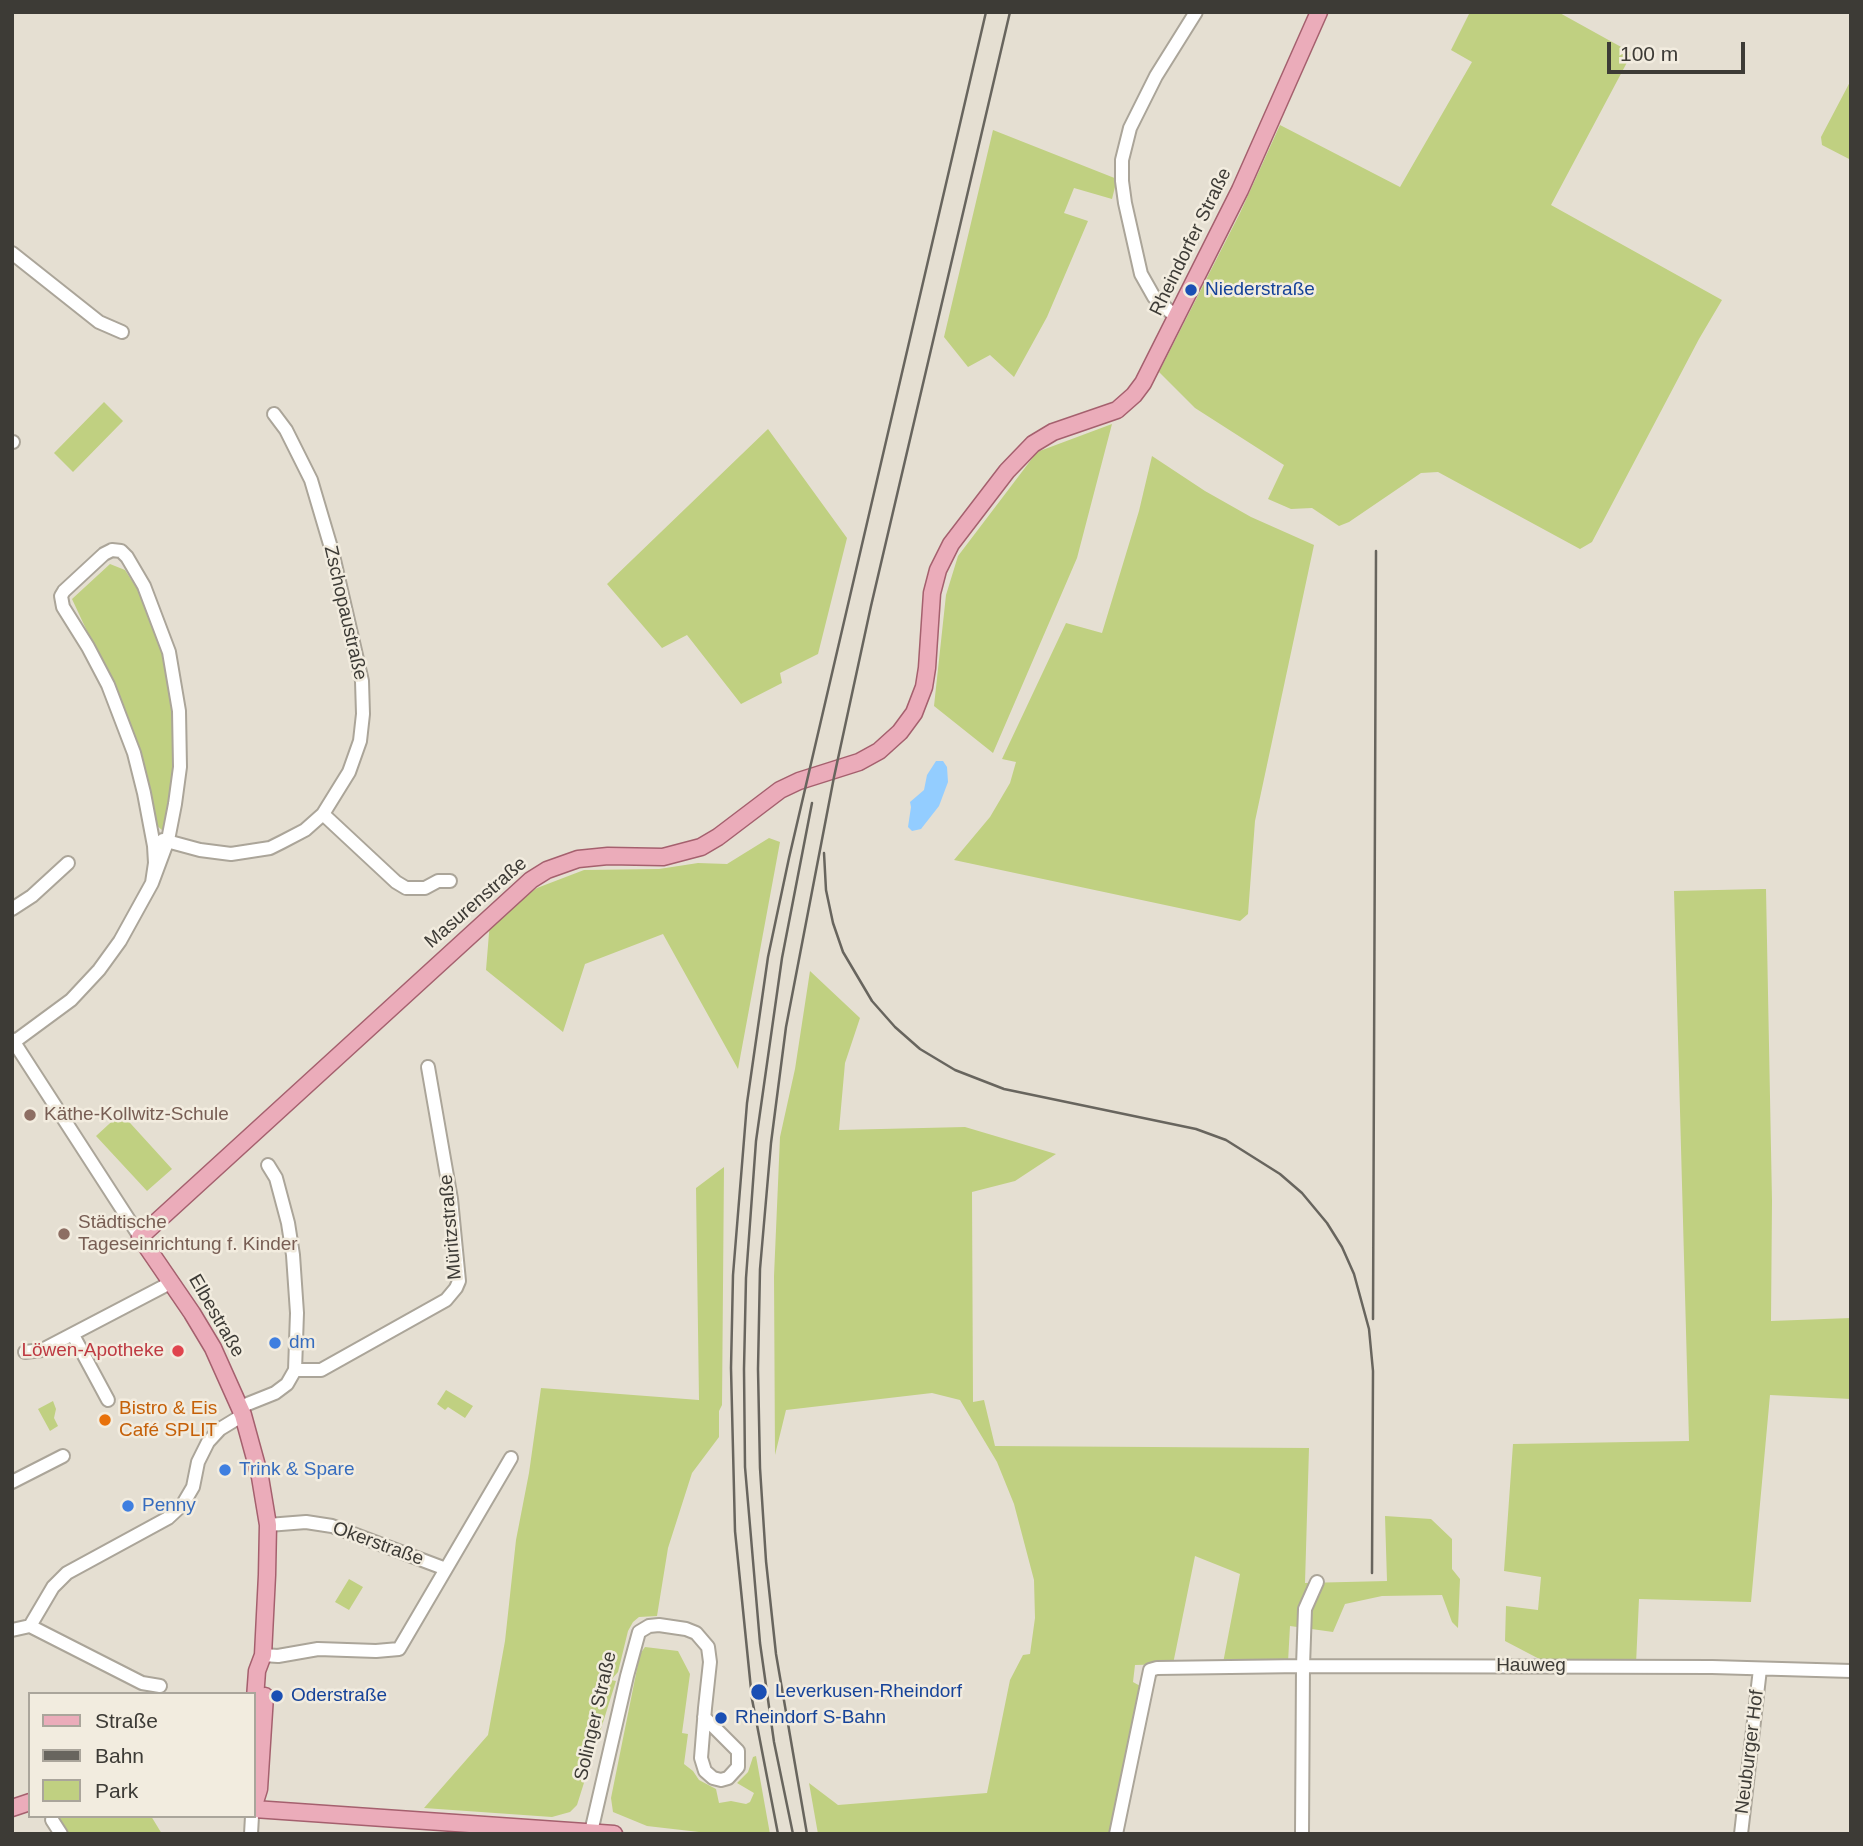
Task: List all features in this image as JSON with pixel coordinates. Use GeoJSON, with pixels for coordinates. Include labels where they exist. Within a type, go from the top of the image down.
{"type":"FeatureCollection","features":[{"type":"Feature","properties":{"kind":"main road","name":"Rheindorfer Straße"},"geometry":{"type":"LineString","coordinates":[[1044,437],[1109,414],[1125,405],[1143,383],[1240,190],[1319,12]]}},
{"type":"Feature","properties":{"kind":"main road","name":"Masurenstraße"},"geometry":{"type":"LineString","coordinates":[[140,1237],[531,880],[547,870],[578,859],[608,856],[663,857],[701,847],[724,833],[780,790],[799,781],[859,762],[890,742],[908,723],[924,687],[928,668],[930,606],[943,558],[960,530],[1007,471],[1023,452],[1044,437]]}},
{"type":"Feature","properties":{"kind":"main road","name":"Elbestraße"},"geometry":{"type":"LineString","coordinates":[[140,1237],[210,1341],[241,1411],[260,1477],[268,1525],[263,1655],[267,1670],[256,1800]]}},
{"type":"Feature","properties":{"kind":"main road","name":"Elbestraße"},"geometry":{"type":"LineString","coordinates":[[255,1692],[257,1671],[263,1655]]}},
{"type":"Feature","properties":{"kind":"main road"},"geometry":{"type":"LineString","coordinates":[[256,1807],[614,1834]]}},
{"type":"Feature","properties":{"kind":"street"},"geometry":{"type":"LineString","coordinates":[[1177,318],[1154,297],[1141,274],[1125,203],[1122,160],[1130,128],[1156,76],[1196,12]]}},
{"type":"Feature","properties":{"kind":"street"},"geometry":{"type":"LineString","coordinates":[[12,253],[99,322],[122,332]]}},
{"type":"Feature","properties":{"kind":"street","name":"Zschopaustraße"},"geometry":{"type":"LineString","coordinates":[[152,839],[168,840],[214,852],[251,853],[270,849],[304,830],[323,814],[349,772],[360,741],[362,681],[332,551],[311,480],[286,430],[274,414]]}},
{"type":"Feature","properties":{"kind":"street"},"geometry":{"type":"LineString","coordinates":[[13,1041],[71,1000],[99,970],[140,908],[152,883],[168,840],[180,767],[180,720],[174,673],[169,652],[144,586],[127,557],[121,551],[112,550],[104,554],[61,596],[63,607],[88,647],[120,711],[141,778],[155,863],[152,883]]}},
{"type":"Feature","properties":{"kind":"street"},"geometry":{"type":"LineString","coordinates":[[323,814],[396,882],[407,888],[425,888],[438,881],[450,881]]}},
{"type":"Feature","properties":{"kind":"street"},"geometry":{"type":"LineString","coordinates":[[12,909],[68,863]]}},
{"type":"Feature","properties":{"kind":"street","name":"Elbestraße"},"geometry":{"type":"LineString","coordinates":[[13,1041],[140,1237]]}},
{"type":"Feature","properties":{"kind":"street","name":"Müritzstraße"},"geometry":{"type":"LineString","coordinates":[[295,1370],[321,1370],[446,1300],[456,1288],[459,1281],[451,1199],[428,1067]]}},
{"type":"Feature","properties":{"kind":"street"},"geometry":{"type":"LineString","coordinates":[[30,1626],[53,1587],[67,1573],[168,1518],[183,1504],[193,1487],[198,1462],[208,1442],[241,1411],[275,1394],[287,1384],[295,1370],[297,1313],[291,1245],[276,1178],[268,1165]]}},
{"type":"Feature","properties":{"kind":"street"},"geometry":{"type":"LineString","coordinates":[[25,1352],[42,1350],[172,1282]]}},
{"type":"Feature","properties":{"kind":"street"},"geometry":{"type":"LineString","coordinates":[[73,1335],[108,1400]]}},
{"type":"Feature","properties":{"kind":"street"},"geometry":{"type":"LineString","coordinates":[[12,1482],[63,1456]]}},
{"type":"Feature","properties":{"kind":"street","name":"Okerstraße"},"geometry":{"type":"LineString","coordinates":[[263,1655],[278,1656],[318,1649],[399,1649],[511,1458]]}},
{"type":"Feature","properties":{"kind":"street","name":"Okerstraße"},"geometry":{"type":"LineString","coordinates":[[268,1525],[306,1522],[332,1526],[446,1569]]}},
{"type":"Feature","properties":{"kind":"street"},"geometry":{"type":"LineString","coordinates":[[1302,1834],[1305,1609],[1317,1582]]}},
{"type":"Feature","properties":{"kind":"street","name":"Solinger Straße"},"geometry":{"type":"LineString","coordinates":[[591,1832],[639,1632],[649,1626],[659,1625],[686,1629],[696,1633],[708,1647],[710,1662],[704,1717],[702,1765],[713,1778],[728,1778],[738,1767],[738,1751],[704,1717]]}},
{"type":"Feature","properties":{"kind":"street"},"geometry":{"type":"LineString","coordinates":[[12,1630],[30,1626],[142,1683],[160,1686]]}},
{"type":"Feature","properties":{"kind":"street","name":"Hauweg"},"geometry":{"type":"LineString","coordinates":[[1116,1834],[1150,1670],[1157,1668],[1712,1667],[1851,1671]]}},
{"type":"Feature","properties":{"kind":"street","name":"Neuburger Hof"},"geometry":{"type":"LineString","coordinates":[[1741,1834],[1760,1669]]}},
{"type":"Feature","properties":{"kind":"street"},"geometry":{"type":"LineString","coordinates":[[52,1820],[61,1834]]}},
{"type":"Feature","properties":{"kind":"green space"},"geometry":{"type":"Polygon","coordinates":[[[1470,12],[1558,12],[1632,53],[1551,205],[1722,300],[1592,542],[1580,549],[1438,472],[1421,473],[1339,526],[1312,508],[1291,509],[1268,499],[1284,465],[1195,408],[1159,372],[1240,213],[1280,125],[1400,187],[1472,62],[1451,50],[1470,12]]]}},
{"type":"Feature","properties":{"kind":"green space"},"geometry":{"type":"Polygon","coordinates":[[[1851,80],[1851,160],[1822,145],[1821,137],[1851,80]]]}},
{"type":"Feature","properties":{"kind":"green space"},"geometry":{"type":"Polygon","coordinates":[[[993,130],[1117,179],[1112,199],[1074,188],[1064,213],[1088,221],[1047,317],[1014,377],[990,355],[968,367],[944,337],[993,130]]]}},
{"type":"Feature","properties":{"kind":"green space"},"geometry":{"type":"Polygon","coordinates":[[[104,402],[123,421],[73,472],[54,453],[104,402]]]}},
{"type":"Feature","properties":{"kind":"green space"},"geometry":{"type":"Polygon","coordinates":[[[1112,424],[1077,558],[993,753],[934,706],[946,595],[958,556],[1037,452],[1112,424]]]}},
{"type":"Feature","properties":{"kind":"green space"},"geometry":{"type":"Polygon","coordinates":[[[768,429],[847,538],[818,654],[780,673],[782,683],[741,704],[687,635],[662,648],[607,584],[768,429]]]}},
{"type":"Feature","properties":{"kind":"green space"},"geometry":{"type":"Polygon","coordinates":[[[1152,456],[1251,517],[1314,545],[1255,821],[1248,914],[1240,921],[954,860],[990,817],[1010,783],[1016,762],[1002,759],[1066,623],[1102,633],[1139,511],[1152,456]]]}},
{"type":"Feature","properties":{"kind":"green space"},"geometry":{"type":"Polygon","coordinates":[[[110,564],[125,570],[140,593],[165,658],[175,740],[173,781],[165,828],[162,830],[155,824],[113,687],[72,599],[110,564]]]}},
{"type":"Feature","properties":{"kind":"green space"},"geometry":{"type":"Polygon","coordinates":[[[769,838],[780,842],[738,1069],[663,934],[585,964],[563,1032],[486,970],[490,921],[537,888],[584,870],[659,869],[698,863],[727,864],[769,838]]]}},
{"type":"Feature","properties":{"kind":"green space"},"geometry":{"type":"Polygon","coordinates":[[[1766,889],[1772,1201],[1771,1321],[1851,1318],[1851,1399],[1770,1395],[1751,1602],[1639,1599],[1636,1664],[1547,1663],[1505,1641],[1506,1606],[1538,1610],[1541,1577],[1504,1571],[1513,1444],[1689,1441],[1674,891],[1766,889]]]}},
{"type":"Feature","properties":{"kind":"green space"},"geometry":{"type":"Polygon","coordinates":[[[810,971],[860,1018],[845,1063],[839,1130],[965,1127],[1056,1154],[1015,1181],[972,1192],[973,1402],[984,1400],[995,1446],[1309,1448],[1305,1583],[1387,1581],[1385,1516],[1431,1519],[1452,1539],[1452,1569],[1460,1579],[1458,1628],[1452,1622],[1442,1595],[1382,1596],[1345,1604],[1333,1632],[1290,1626],[1288,1662],[1223,1663],[1240,1574],[1195,1556],[1173,1664],[1135,1665],[1133,1682],[1142,1687],[1111,1834],[818,1834],[809,1783],[838,1805],[987,1793],[1010,1680],[1023,1655],[1030,1654],[1035,1618],[1034,1580],[1014,1504],[997,1462],[960,1400],[932,1393],[786,1410],[775,1455],[774,1276],[780,1137],[795,1069],[810,971]]]}},
{"type":"Feature","properties":{"kind":"green space"},"geometry":{"type":"Polygon","coordinates":[[[121,1113],[172,1169],[147,1191],[96,1136],[121,1113]]]}},
{"type":"Feature","properties":{"kind":"green space"},"geometry":{"type":"Polygon","coordinates":[[[724,1167],[722,1405],[719,1411],[719,1437],[692,1473],[668,1548],[657,1616],[639,1617],[628,1631],[618,1672],[611,1680],[616,1681],[577,1805],[570,1812],[552,1817],[424,1808],[488,1735],[505,1641],[516,1540],[541,1388],[699,1400],[696,1188],[724,1167]]]}},
{"type":"Feature","properties":{"kind":"green space"},"geometry":{"type":"Polygon","coordinates":[[[446,1390],[473,1406],[465,1418],[448,1407],[445,1410],[437,1404],[446,1390]]]}},
{"type":"Feature","properties":{"kind":"green space"},"geometry":{"type":"Polygon","coordinates":[[[53,1401],[56,1409],[54,1418],[58,1426],[50,1431],[38,1409],[53,1401]]]}},
{"type":"Feature","properties":{"kind":"green space"},"geometry":{"type":"Polygon","coordinates":[[[349,1579],[363,1587],[349,1610],[335,1602],[349,1579]]]}},
{"type":"Feature","properties":{"kind":"green space"},"geometry":{"type":"Polygon","coordinates":[[[645,1647],[678,1651],[690,1674],[682,1733],[688,1734],[684,1764],[699,1780],[716,1789],[719,1803],[731,1801],[746,1804],[754,1793],[737,1783],[748,1772],[753,1757],[756,1756],[770,1834],[699,1832],[647,1826],[613,1812],[611,1798],[640,1654],[645,1647]]]}},
{"type":"Feature","properties":{"kind":"green space"},"geometry":{"type":"Polygon","coordinates":[[[57,1818],[152,1818],[162,1834],[66,1834],[57,1818]]]}},
{"type":"Feature","properties":{"kind":"water"},"geometry":{"type":"Polygon","coordinates":[[[936,761],[943,761],[947,767],[948,782],[939,806],[921,829],[912,831],[908,827],[910,802],[924,790],[927,775],[936,761]]]}},
{"type":"Feature","properties":{"kind":"railway"},"geometry":{"type":"LineString","coordinates":[[778,1834],[752,1699],[735,1531],[731,1368],[733,1275],[747,1103],[768,957],[789,858],[986,12]]}},
{"type":"Feature","properties":{"kind":"railway"},"geometry":{"type":"LineString","coordinates":[[807,1834],[776,1654],[760,1468],[760,1269],[771,1143],[786,1027],[834,777],[871,606],[1010,12]]}},
{"type":"Feature","properties":{"kind":"railway"},"geometry":{"type":"LineString","coordinates":[[1373,1319],[1376,551]]}},
{"type":"Feature","properties":{"kind":"railway"},"geometry":{"type":"LineString","coordinates":[[793,1834],[774,1742],[760,1643],[745,1467],[744,1369],[746,1278],[756,1141],[782,958],[812,803]]}},
{"type":"Feature","properties":{"kind":"railway"},"geometry":{"type":"LineString","coordinates":[[824,853],[826,890],[843,952],[872,1001],[895,1027],[920,1049],[955,1070],[1004,1089],[1196,1129],[1226,1140],[1280,1174],[1302,1193],[1327,1223],[1354,1274],[1369,1329],[1373,1371],[1372,1573]]}},
{"type":"Feature","properties":{"kind":"place","name":"Niederstraße"},"geometry":{"type":"Point","coordinates":[1191,290]}},
{"type":"Feature","properties":{"kind":"place","name":"Käthe-Kollwitz-Schule"},"geometry":{"type":"Point","coordinates":[30,1115]}},
{"type":"Feature","properties":{"kind":"place","name":"Städtische Tageseinrichtung f. Kinder"},"geometry":{"type":"Point","coordinates":[64,1234]}},
{"type":"Feature","properties":{"kind":"place","name":"dm"},"geometry":{"type":"Point","coordinates":[275,1343]}},
{"type":"Feature","properties":{"kind":"place","name":"Löwen-Apotheke"},"geometry":{"type":"Point","coordinates":[178,1351]}},
{"type":"Feature","properties":{"kind":"place","name":"Bistro & Eis Café SPLIT"},"geometry":{"type":"Point","coordinates":[105,1420]}},
{"type":"Feature","properties":{"kind":"place","name":"Trink & Spare"},"geometry":{"type":"Point","coordinates":[225,1470]}},
{"type":"Feature","properties":{"kind":"place","name":"Penny"},"geometry":{"type":"Point","coordinates":[128,1506]}},
{"type":"Feature","properties":{"kind":"place","name":"Leverkusen-Rheindorf"},"geometry":{"type":"Point","coordinates":[759,1692]}},
{"type":"Feature","properties":{"kind":"place","name":"Oderstraße"},"geometry":{"type":"Point","coordinates":[277,1696]}},
{"type":"Feature","properties":{"kind":"place","name":"Rheindorf S-Bahn"},"geometry":{"type":"Point","coordinates":[721,1718]}}]}
